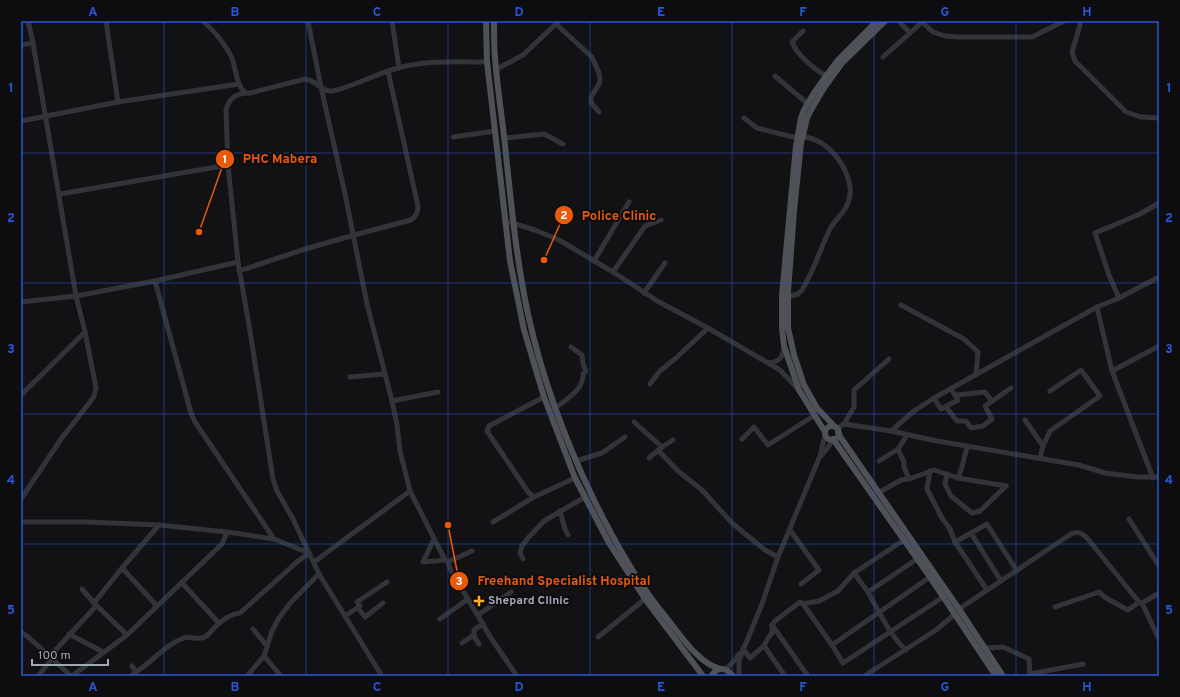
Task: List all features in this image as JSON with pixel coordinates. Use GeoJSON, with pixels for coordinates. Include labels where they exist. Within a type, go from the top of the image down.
{"type":"FeatureCollection","features":[{"type":"Feature","properties":{"kind":"main road"},"geometry":{"type":"LineString","coordinates":[[486,21],[487,62],[510,261],[524,330],[544,397],[575,478],[609,543],[645,600],[703,676]]}},
{"type":"Feature","properties":{"kind":"main road"},"geometry":{"type":"LineString","coordinates":[[494,21],[496,68],[518,257],[532,333],[554,409],[609,532],[643,587],[660,610],[702,659],[712,667],[723,669],[733,676]]}},
{"type":"Feature","properties":{"kind":"main road"},"geometry":{"type":"LineString","coordinates":[[877,21],[838,60],[808,104],[801,118],[782,295],[782,328],[784,346],[799,390],[828,438],[832,439],[943,597],[957,612],[1003,676]]}},
{"type":"Feature","properties":{"kind":"main road"},"geometry":{"type":"LineString","coordinates":[[884,21],[842,63],[824,88],[811,110],[800,137],[801,143],[794,211],[788,297],[788,328],[790,342],[804,385],[818,408],[837,429],[841,438],[957,612],[994,675]]}},
{"type":"Feature","properties":{"kind":"main road"},"geometry":{"type":"LineString","coordinates":[[825,433],[828,426],[837,429]]}},
{"type":"Feature","properties":{"kind":"main road"},"geometry":{"type":"LineString","coordinates":[[832,439],[837,437],[837,429]]}},
{"type":"Feature","properties":{"kind":"main road"},"geometry":{"type":"LineString","coordinates":[[712,676],[716,671],[723,669]]}},
{"type":"Feature","properties":{"kind":"street"},"geometry":{"type":"LineString","coordinates":[[21,499],[61,439],[94,396],[96,388],[76,296],[60,194],[28,21]]}},
{"type":"Feature","properties":{"kind":"street"},"geometry":{"type":"LineString","coordinates":[[106,21],[118,102]]}},
{"type":"Feature","properties":{"kind":"street"},"geometry":{"type":"LineString","coordinates":[[204,21],[228,50],[239,84],[245,93]]}},
{"type":"Feature","properties":{"kind":"street"},"geometry":{"type":"LineString","coordinates":[[308,21],[354,235],[367,304],[392,401],[400,451],[410,491],[450,569],[483,624],[518,676]]}},
{"type":"Feature","properties":{"kind":"street"},"geometry":{"type":"LineString","coordinates":[[392,21],[399,68]]}},
{"type":"Feature","properties":{"kind":"street"},"geometry":{"type":"LineString","coordinates":[[899,21],[910,33]]}},
{"type":"Feature","properties":{"kind":"street"},"geometry":{"type":"LineString","coordinates":[[883,57],[922,22],[934,32],[945,36],[1032,37],[1064,21]]}},
{"type":"Feature","properties":{"kind":"street"},"geometry":{"type":"LineString","coordinates":[[1080,21],[1072,52],[1075,61],[1126,112],[1141,117],[1159,118]]}},
{"type":"Feature","properties":{"kind":"street"},"geometry":{"type":"LineString","coordinates":[[496,68],[523,55],[557,22],[592,57],[596,64],[600,80],[591,97],[591,101],[599,112]]}},
{"type":"Feature","properties":{"kind":"street"},"geometry":{"type":"LineString","coordinates":[[804,31],[792,42],[796,50],[815,69],[826,76]]}},
{"type":"Feature","properties":{"kind":"street"},"geometry":{"type":"LineString","coordinates":[[21,45],[33,43]]}},
{"type":"Feature","properties":{"kind":"street"},"geometry":{"type":"LineString","coordinates":[[382,676],[319,574],[293,519],[277,491],[273,479],[239,271],[228,165],[226,110],[231,99],[236,95],[250,93],[305,79],[315,81],[321,87],[330,91],[338,90],[388,71],[418,64],[437,62],[487,62]]}},
{"type":"Feature","properties":{"kind":"street"},"geometry":{"type":"LineString","coordinates":[[239,271],[302,250],[411,220],[415,217],[418,210],[388,71]]}},
{"type":"Feature","properties":{"kind":"street"},"geometry":{"type":"LineString","coordinates":[[775,76],[808,104]]}},
{"type":"Feature","properties":{"kind":"street"},"geometry":{"type":"LineString","coordinates":[[21,121],[118,102],[239,84]]}},
{"type":"Feature","properties":{"kind":"street"},"geometry":{"type":"LineString","coordinates":[[744,118],[757,128],[823,143],[840,161],[848,177],[851,192],[846,207],[830,228],[802,290],[798,294],[788,297]]}},
{"type":"Feature","properties":{"kind":"street"},"geometry":{"type":"LineString","coordinates":[[453,138],[495,131]]}},
{"type":"Feature","properties":{"kind":"street"},"geometry":{"type":"LineString","coordinates":[[505,138],[544,134],[564,144]]}},
{"type":"Feature","properties":{"kind":"street"},"geometry":{"type":"LineString","coordinates":[[60,194],[228,165]]}},
{"type":"Feature","properties":{"kind":"street"},"geometry":{"type":"LineString","coordinates":[[594,261],[629,202]]}},
{"type":"Feature","properties":{"kind":"street"},"geometry":{"type":"LineString","coordinates":[[1119,298],[1095,233],[1140,214],[1159,203]]}},
{"type":"Feature","properties":{"kind":"street"},"geometry":{"type":"LineString","coordinates":[[613,272],[645,226],[661,220]]}},
{"type":"Feature","properties":{"kind":"street"},"geometry":{"type":"LineString","coordinates":[[506,221],[535,230],[559,240],[613,272],[659,302],[708,328],[768,363],[782,372],[799,390]]}},
{"type":"Feature","properties":{"kind":"street"},"geometry":{"type":"LineString","coordinates":[[21,302],[76,296],[155,281],[238,262]]}},
{"type":"Feature","properties":{"kind":"street"},"geometry":{"type":"LineString","coordinates":[[644,293],[665,263]]}},
{"type":"Feature","properties":{"kind":"street"},"geometry":{"type":"LineString","coordinates":[[892,431],[914,411],[934,398],[1097,306],[1119,298],[1159,278]]}},
{"type":"Feature","properties":{"kind":"street"},"geometry":{"type":"LineString","coordinates":[[155,281],[191,413],[195,422],[274,539]]}},
{"type":"Feature","properties":{"kind":"street"},"geometry":{"type":"LineString","coordinates":[[901,305],[964,339],[978,352],[976,375]]}},
{"type":"Feature","properties":{"kind":"street"},"geometry":{"type":"LineString","coordinates":[[1097,306],[1112,371],[1152,478]]}},
{"type":"Feature","properties":{"kind":"street"},"geometry":{"type":"LineString","coordinates":[[650,384],[660,371],[708,328]]}},
{"type":"Feature","properties":{"kind":"street"},"geometry":{"type":"LineString","coordinates":[[21,393],[85,332]]}},
{"type":"Feature","properties":{"kind":"street"},"geometry":{"type":"LineString","coordinates":[[768,363],[775,362],[781,358],[784,354],[784,346]]}},
{"type":"Feature","properties":{"kind":"street"},"geometry":{"type":"LineString","coordinates":[[1112,371],[1159,346]]}},
{"type":"Feature","properties":{"kind":"street"},"geometry":{"type":"LineString","coordinates":[[554,409],[581,386],[583,379],[582,374],[586,371],[583,364],[582,355],[571,347]]}},
{"type":"Feature","properties":{"kind":"street"},"geometry":{"type":"LineString","coordinates":[[837,429],[844,424],[854,407],[854,390],[889,359]]}},
{"type":"Feature","properties":{"kind":"street"},"geometry":{"type":"LineString","coordinates":[[1040,458],[1043,446],[1050,431],[1100,396],[1081,370],[1050,391]]}},
{"type":"Feature","properties":{"kind":"street"},"geometry":{"type":"LineString","coordinates":[[350,377],[384,374]]}},
{"type":"Feature","properties":{"kind":"street"},"geometry":{"type":"LineString","coordinates":[[946,407],[957,422],[966,421],[972,428],[984,426],[992,419],[985,406],[1011,388]]}},
{"type":"Feature","properties":{"kind":"street"},"geometry":{"type":"LineString","coordinates":[[934,398],[941,410],[958,400],[951,389]]}},
{"type":"Feature","properties":{"kind":"street"},"geometry":{"type":"LineString","coordinates":[[392,401],[438,392]]}},
{"type":"Feature","properties":{"kind":"street"},"geometry":{"type":"LineString","coordinates":[[956,395],[985,392],[992,401]]}},
{"type":"Feature","properties":{"kind":"street"},"geometry":{"type":"LineString","coordinates":[[534,497],[528,492],[488,431],[488,426],[544,397]]}},
{"type":"Feature","properties":{"kind":"street"},"geometry":{"type":"LineString","coordinates":[[742,439],[754,427],[768,445],[814,415]]}},
{"type":"Feature","properties":{"kind":"street"},"geometry":{"type":"LineString","coordinates":[[1025,420],[1043,446]]}},
{"type":"Feature","properties":{"kind":"street"},"geometry":{"type":"LineString","coordinates":[[634,422],[660,449],[678,471],[702,490],[732,523],[765,550],[778,557]]}},
{"type":"Feature","properties":{"kind":"street"},"geometry":{"type":"LineString","coordinates":[[844,424],[892,431],[967,447],[1079,465],[1104,473],[1152,478],[1159,477]]}},
{"type":"Feature","properties":{"kind":"street"},"geometry":{"type":"LineString","coordinates":[[738,676],[739,660],[762,604],[778,557],[820,456],[825,433]]}},
{"type":"Feature","properties":{"kind":"street"},"geometry":{"type":"LineString","coordinates":[[879,461],[898,449],[906,434]]}},
{"type":"Feature","properties":{"kind":"street"},"geometry":{"type":"LineString","coordinates":[[576,461],[602,453],[625,436]]}},
{"type":"Feature","properties":{"kind":"street"},"geometry":{"type":"LineString","coordinates":[[820,456],[829,446],[832,439]]}},
{"type":"Feature","properties":{"kind":"street"},"geometry":{"type":"LineString","coordinates":[[649,458],[672,440]]}},
{"type":"Feature","properties":{"kind":"street"},"geometry":{"type":"LineString","coordinates":[[958,478],[967,447]]}},
{"type":"Feature","properties":{"kind":"street"},"geometry":{"type":"LineString","coordinates":[[898,449],[909,478]]}},
{"type":"Feature","properties":{"kind":"street"},"geometry":{"type":"LineString","coordinates":[[878,493],[901,480],[934,470],[947,474],[958,478],[1006,486],[980,511],[972,513],[951,496],[945,484],[947,474]]}},
{"type":"Feature","properties":{"kind":"street"},"geometry":{"type":"LineString","coordinates":[[930,471],[927,489],[942,518],[950,529],[955,542],[987,590]]}},
{"type":"Feature","properties":{"kind":"street"},"geometry":{"type":"LineString","coordinates":[[493,522],[534,497],[575,478]]}},
{"type":"Feature","properties":{"kind":"street"},"geometry":{"type":"LineString","coordinates":[[314,562],[410,491]]}},
{"type":"Feature","properties":{"kind":"street"},"geometry":{"type":"LineString","coordinates":[[524,559],[520,553],[522,546],[544,521],[585,497]]}},
{"type":"Feature","properties":{"kind":"street"},"geometry":{"type":"LineString","coordinates":[[560,511],[564,529],[568,535]]}},
{"type":"Feature","properties":{"kind":"street"},"geometry":{"type":"LineString","coordinates":[[1129,519],[1159,566]]}},
{"type":"Feature","properties":{"kind":"street"},"geometry":{"type":"LineString","coordinates":[[21,522],[86,522],[159,525],[227,532],[274,539],[309,553]]}},
{"type":"Feature","properties":{"kind":"street"},"geometry":{"type":"LineString","coordinates":[[955,542],[987,524],[1017,571]]}},
{"type":"Feature","properties":{"kind":"street"},"geometry":{"type":"LineString","coordinates":[[38,676],[69,634],[95,605],[122,568],[159,525]]}},
{"type":"Feature","properties":{"kind":"street"},"geometry":{"type":"LineString","coordinates":[[790,530],[819,570],[801,584]]}},
{"type":"Feature","properties":{"kind":"street"},"geometry":{"type":"LineString","coordinates":[[21,632],[72,676],[127,635],[222,544],[227,532]]}},
{"type":"Feature","properties":{"kind":"street"},"geometry":{"type":"LineString","coordinates":[[864,676],[936,630],[957,612],[987,590],[1071,534],[1077,532],[1080,532],[1087,538],[1141,602],[1159,639]]}},
{"type":"Feature","properties":{"kind":"street"},"geometry":{"type":"LineString","coordinates":[[971,533],[1001,581]]}},
{"type":"Feature","properties":{"kind":"street"},"geometry":{"type":"LineString","coordinates":[[434,538],[422,562],[447,561],[472,551]]}},
{"type":"Feature","properties":{"kind":"street"},"geometry":{"type":"LineString","coordinates":[[743,649],[750,658],[764,646],[772,633],[772,625],[775,621],[800,602],[803,604],[819,600],[838,591],[854,573],[904,540]]}},
{"type":"Feature","properties":{"kind":"street"},"geometry":{"type":"LineString","coordinates":[[131,676],[171,644],[185,637],[196,639],[205,637],[219,623],[235,613],[240,613],[309,553]]}},
{"type":"Feature","properties":{"kind":"street"},"geometry":{"type":"LineString","coordinates":[[868,592],[917,559]]}},
{"type":"Feature","properties":{"kind":"street"},"geometry":{"type":"LineString","coordinates":[[122,568],[158,606]]}},
{"type":"Feature","properties":{"kind":"street"},"geometry":{"type":"LineString","coordinates":[[854,573],[868,592],[901,646],[906,650]]}},
{"type":"Feature","properties":{"kind":"street"},"geometry":{"type":"LineString","coordinates":[[247,676],[264,656],[278,618],[291,602],[319,574]]}},
{"type":"Feature","properties":{"kind":"street"},"geometry":{"type":"LineString","coordinates":[[832,645],[930,577]]}},
{"type":"Feature","properties":{"kind":"street"},"geometry":{"type":"LineString","coordinates":[[383,603],[365,617],[358,608],[360,606],[357,602],[387,582]]}},
{"type":"Feature","properties":{"kind":"street"},"geometry":{"type":"LineString","coordinates":[[182,583],[219,623]]}},
{"type":"Feature","properties":{"kind":"street"},"geometry":{"type":"LineString","coordinates":[[82,589],[95,605],[127,635]]}},
{"type":"Feature","properties":{"kind":"street"},"geometry":{"type":"LineString","coordinates":[[478,615],[511,592]]}},
{"type":"Feature","properties":{"kind":"street"},"geometry":{"type":"LineString","coordinates":[[1055,607],[1099,592],[1106,598],[1128,610],[1159,593]]}},
{"type":"Feature","properties":{"kind":"street"},"geometry":{"type":"LineString","coordinates":[[803,604],[843,663],[943,597]]}},
{"type":"Feature","properties":{"kind":"street"},"geometry":{"type":"LineString","coordinates":[[440,619],[468,599]]}},
{"type":"Feature","properties":{"kind":"street"},"geometry":{"type":"LineString","coordinates":[[598,637],[645,600]]}},
{"type":"Feature","properties":{"kind":"street"},"geometry":{"type":"LineString","coordinates":[[345,616],[358,608]]}},
{"type":"Feature","properties":{"kind":"street"},"geometry":{"type":"LineString","coordinates":[[462,643],[474,635],[474,630],[483,624]]}},
{"type":"Feature","properties":{"kind":"street"},"geometry":{"type":"LineString","coordinates":[[772,625],[808,676]]}},
{"type":"Feature","properties":{"kind":"street"},"geometry":{"type":"LineString","coordinates":[[252,629],[267,646]]}},
{"type":"Feature","properties":{"kind":"street"},"geometry":{"type":"LineString","coordinates":[[69,634],[103,652]]}},
{"type":"Feature","properties":{"kind":"street"},"geometry":{"type":"LineString","coordinates":[[473,635],[479,644]]}},
{"type":"Feature","properties":{"kind":"street"},"geometry":{"type":"LineString","coordinates":[[764,646],[785,676]]}},
{"type":"Feature","properties":{"kind":"street"},"geometry":{"type":"LineString","coordinates":[[984,648],[1003,647],[1029,659],[1030,675],[1082,664]]}},
{"type":"Feature","properties":{"kind":"street"},"geometry":{"type":"LineString","coordinates":[[723,669],[735,660],[743,649]]}},
{"type":"Feature","properties":{"kind":"street"},"geometry":{"type":"LineString","coordinates":[[264,656],[282,676]]}},
{"type":"Feature","properties":{"kind":"street"},"geometry":{"type":"LineString","coordinates":[[132,666],[136,672]]}},
{"type":"Feature","properties":{"kind":"place","name":"PHC Mabera"},"geometry":{"type":"Point","coordinates":[199,232]}},
{"type":"Feature","properties":{"kind":"place","name":"Police Clinic"},"geometry":{"type":"Point","coordinates":[544,260]}},
{"type":"Feature","properties":{"kind":"place","name":"Freehand Specialist Hospital"},"geometry":{"type":"Point","coordinates":[448,525]}},
{"type":"Feature","properties":{"kind":"place","name":"Shepard Clinic"},"geometry":{"type":"Point","coordinates":[479,601]}}]}
